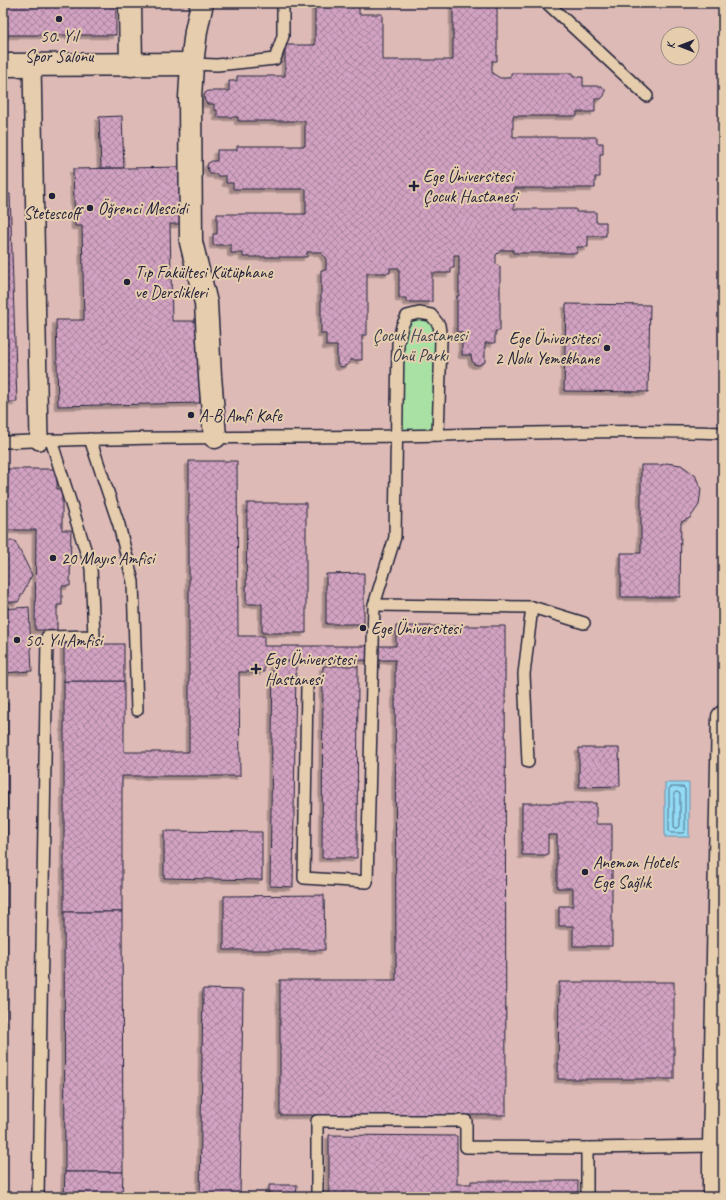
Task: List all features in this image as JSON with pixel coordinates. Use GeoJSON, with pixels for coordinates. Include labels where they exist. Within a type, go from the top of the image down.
{"type":"FeatureCollection","features":[{"type":"Feature","properties":{"kind":"street"},"geometry":{"type":"LineString","coordinates":[[130,3],[132,64]]}},
{"type":"Feature","properties":{"kind":"street"},"geometry":{"type":"LineString","coordinates":[[202,3],[196,31],[190,98],[191,242],[206,304],[215,438]]}},
{"type":"Feature","properties":{"kind":"street"},"geometry":{"type":"LineString","coordinates":[[32,64],[45,440]]}},
{"type":"Feature","properties":{"kind":"street"},"geometry":{"type":"LineString","coordinates":[[3,65],[192,64]]}},
{"type":"Feature","properties":{"kind":"street"},"geometry":{"type":"LineString","coordinates":[[714,1197],[723,717]]}},
{"type":"Feature","properties":{"kind":"lane"},"geometry":{"type":"LineString","coordinates":[[192,64],[216,65],[275,59],[283,36],[283,3]]}},
{"type":"Feature","properties":{"kind":"lane"},"geometry":{"type":"LineString","coordinates":[[547,3],[647,96]]}},
{"type":"Feature","properties":{"kind":"lane"},"geometry":{"type":"LineString","coordinates":[[307,686],[304,878],[366,882],[374,605],[395,537],[398,343],[402,326],[407,316],[419,313],[431,315],[439,325],[441,340],[438,435]]}},
{"type":"Feature","properties":{"kind":"lane"},"geometry":{"type":"LineString","coordinates":[[3,442],[90,439],[397,436],[668,431],[723,433]]}},
{"type":"Feature","properties":{"kind":"lane"},"geometry":{"type":"LineString","coordinates":[[90,439],[120,525],[133,582],[137,710]]}},
{"type":"Feature","properties":{"kind":"lane"},"geometry":{"type":"LineString","coordinates":[[38,1197],[47,637],[94,636],[91,568],[45,440]]}},
{"type":"Feature","properties":{"kind":"lane"},"geometry":{"type":"LineString","coordinates":[[374,605],[532,607],[584,623]]}},
{"type":"Feature","properties":{"kind":"lane"},"geometry":{"type":"LineString","coordinates":[[528,762],[524,674],[532,607]]}},
{"type":"Feature","properties":{"kind":"lane"},"geometry":{"type":"LineString","coordinates":[[317,1197],[317,1121],[466,1121],[466,1147],[587,1148],[714,1146]]}},
{"type":"Feature","properties":{"kind":"lane"},"geometry":{"type":"LineString","coordinates":[[587,1148],[587,1197]]}},
{"type":"Feature","properties":{"kind":"shaded area","name":"Ege Üniversitesi"},"geometry":{"type":"Polygon","coordinates":[[[3,3],[723,3],[723,1197],[3,1197],[3,3]]]}},
{"type":"Feature","properties":{"kind":"green space","name":"Çocuk Hastanesi Önü Parkı"},"geometry":{"type":"Polygon","coordinates":[[[419,313],[439,325],[438,435],[397,436],[402,326],[419,313]]]}},
{"type":"Feature","properties":{"kind":"water"},"geometry":{"type":"Polygon","coordinates":[[[665,783],[689,783],[689,837],[665,837],[665,783]]]}},
{"type":"Feature","properties":{"kind":"building","name":"50. Yıl Spor Salonu"},"geometry":{"type":"Polygon","coordinates":[[[3,3],[116,3],[116,35],[3,35],[3,3]]]}},
{"type":"Feature","properties":{"kind":"building","name":"Ege Üniversitesi Çocuk Hastanesi"},"geometry":{"type":"Polygon","coordinates":[[[315,3],[359,3],[359,14],[382,14],[382,60],[453,60],[453,3],[497,3],[497,61],[492,61],[492,73],[500,78],[511,78],[511,73],[573,73],[573,77],[583,77],[583,86],[601,86],[605,89],[604,96],[601,99],[595,99],[595,112],[577,112],[577,116],[513,116],[513,137],[597,137],[597,143],[603,143],[603,154],[600,154],[600,177],[595,177],[595,188],[514,188],[514,209],[576,209],[576,212],[596,212],[596,222],[606,222],[606,236],[588,236],[588,247],[577,247],[577,253],[513,253],[513,250],[501,250],[496,255],[496,264],[500,267],[500,331],[495,331],[495,343],[485,343],[485,362],[481,364],[474,364],[471,355],[462,355],[462,332],[457,332],[459,255],[454,255],[454,268],[451,268],[451,273],[432,273],[432,302],[406,302],[406,298],[399,298],[399,268],[390,268],[390,273],[367,273],[367,335],[362,335],[362,360],[350,360],[349,364],[342,367],[337,363],[337,346],[326,346],[326,334],[321,334],[321,270],[326,270],[326,259],[321,252],[307,252],[307,257],[243,257],[243,253],[231,253],[231,245],[213,245],[213,234],[217,234],[217,214],[306,214],[306,189],[233,189],[233,183],[226,183],[226,176],[210,174],[207,167],[208,163],[217,161],[217,150],[237,150],[237,146],[305,146],[305,121],[238,121],[238,117],[217,117],[217,110],[214,110],[214,104],[207,104],[204,97],[205,93],[208,91],[229,91],[229,81],[237,81],[237,76],[285,76],[285,45],[315,45],[315,3]]]}},
{"type":"Feature","properties":{"kind":"building"},"geometry":{"type":"Polygon","coordinates":[[[122,116],[124,168],[101,168],[99,117],[122,116]]]}},
{"type":"Feature","properties":{"kind":"building","name":"Tıp Fakültesi Kütüphane ve Derslikleri"},"geometry":{"type":"Polygon","coordinates":[[[180,167],[181,224],[170,224],[172,321],[199,321],[200,403],[58,406],[56,320],[84,320],[82,226],[75,226],[73,169],[180,167]]]}},
{"type":"Feature","properties":{"kind":"building"},"geometry":{"type":"Polygon","coordinates":[[[3,194],[10,194],[17,402],[3,402],[3,194]]]}},
{"type":"Feature","properties":{"kind":"building","name":"Ege Üniversitesi 2 Nolu Yemekhane"},"geometry":{"type":"Polygon","coordinates":[[[566,304],[650,305],[648,392],[564,391],[566,304]]]}},
{"type":"Feature","properties":{"kind":"building"},"geometry":{"type":"Polygon","coordinates":[[[189,461],[237,461],[238,636],[264,636],[264,646],[396,646],[396,626],[505,626],[506,1115],[280,1115],[280,980],[396,980],[395,660],[264,661],[264,672],[239,672],[240,776],[122,776],[122,912],[64,912],[64,681],[124,681],[124,752],[189,752],[189,461]]]}},
{"type":"Feature","properties":{"kind":"building"},"geometry":{"type":"Polygon","coordinates":[[[666,463],[681,465],[695,475],[701,489],[699,505],[690,518],[681,522],[680,597],[621,597],[621,553],[641,553],[641,465],[662,465],[666,463]]]}},
{"type":"Feature","properties":{"kind":"building","name":"20 Mayıs Amfisi"},"geometry":{"type":"Polygon","coordinates":[[[3,469],[57,469],[57,489],[62,489],[62,530],[71,530],[70,586],[62,586],[62,605],[57,605],[57,630],[35,630],[36,530],[3,530],[3,469]]]}},
{"type":"Feature","properties":{"kind":"building"},"geometry":{"type":"Polygon","coordinates":[[[247,503],[306,503],[306,633],[262,633],[262,604],[246,604],[247,503]]]}},
{"type":"Feature","properties":{"kind":"building"},"geometry":{"type":"Polygon","coordinates":[[[3,541],[15,541],[32,575],[18,602],[3,602],[3,541]]]}},
{"type":"Feature","properties":{"kind":"building"},"geometry":{"type":"Polygon","coordinates":[[[364,573],[364,624],[326,624],[326,574],[364,573]]]}},
{"type":"Feature","properties":{"kind":"building","name":"50. Yıl Amfisi"},"geometry":{"type":"Polygon","coordinates":[[[29,607],[32,671],[3,673],[3,609],[29,607]]]}},
{"type":"Feature","properties":{"kind":"building"},"geometry":{"type":"Polygon","coordinates":[[[64,644],[124,644],[124,681],[64,681],[64,644]]]}},
{"type":"Feature","properties":{"kind":"building"},"geometry":{"type":"Polygon","coordinates":[[[273,662],[296,662],[293,887],[270,886],[273,662]]]}},
{"type":"Feature","properties":{"kind":"building"},"geometry":{"type":"Polygon","coordinates":[[[323,666],[358,666],[357,858],[322,858],[323,666]]]}},
{"type":"Feature","properties":{"kind":"building"},"geometry":{"type":"Polygon","coordinates":[[[3,703],[8,703],[6,1197],[3,1197],[3,703]]]}},
{"type":"Feature","properties":{"kind":"building"},"geometry":{"type":"Polygon","coordinates":[[[579,748],[619,748],[620,786],[579,787],[579,748]]]}},
{"type":"Feature","properties":{"kind":"building","name":"Anemon Hotels Ege Sağlık"},"geometry":{"type":"Polygon","coordinates":[[[522,803],[596,803],[596,824],[612,824],[612,946],[573,946],[573,926],[559,926],[559,906],[573,906],[573,888],[557,888],[557,835],[548,835],[548,855],[522,855],[522,803]]]}},
{"type":"Feature","properties":{"kind":"building"},"geometry":{"type":"Polygon","coordinates":[[[164,831],[262,832],[262,880],[164,878],[164,831]]]}},
{"type":"Feature","properties":{"kind":"building"},"geometry":{"type":"Polygon","coordinates":[[[324,895],[325,950],[224,950],[224,896],[324,895]]]}},
{"type":"Feature","properties":{"kind":"building"},"geometry":{"type":"Polygon","coordinates":[[[64,912],[122,912],[123,1172],[65,1172],[64,912]]]}},
{"type":"Feature","properties":{"kind":"building"},"geometry":{"type":"Polygon","coordinates":[[[559,982],[674,982],[674,1079],[558,1079],[559,982]]]}},
{"type":"Feature","properties":{"kind":"building"},"geometry":{"type":"Polygon","coordinates":[[[203,989],[243,990],[240,1197],[200,1197],[203,989]]]}},
{"type":"Feature","properties":{"kind":"building"},"geometry":{"type":"Polygon","coordinates":[[[329,1135],[457,1136],[457,1184],[471,1184],[471,1181],[578,1181],[578,1197],[329,1197],[329,1135]]]}},
{"type":"Feature","properties":{"kind":"building"},"geometry":{"type":"Polygon","coordinates":[[[65,1172],[123,1172],[122,1197],[64,1197],[65,1172]]]}},
{"type":"Feature","properties":{"kind":"building"},"geometry":{"type":"Polygon","coordinates":[[[269,1185],[297,1185],[296,1197],[269,1197],[269,1185]]]}},
{"type":"Feature","properties":{"kind":"place","name":"50. Yıl Spor Salonu"},"geometry":{"type":"Point","coordinates":[59,19]}},
{"type":"Feature","properties":{"kind":"place","name":"Ege Üniversitesi Çocuk Hastanesi"},"geometry":{"type":"Point","coordinates":[414,186]}},
{"type":"Feature","properties":{"kind":"place","name":"Stetescoff"},"geometry":{"type":"Point","coordinates":[52,196]}},
{"type":"Feature","properties":{"kind":"place","name":"Öğrenci Mescidi"},"geometry":{"type":"Point","coordinates":[90,208]}},
{"type":"Feature","properties":{"kind":"place","name":"Tıp Fakültesi Kütüphane ve Derslikleri"},"geometry":{"type":"Point","coordinates":[127,282]}},
{"type":"Feature","properties":{"kind":"place","name":"Ege Üniversitesi 2 Nolu Yemekhane"},"geometry":{"type":"Point","coordinates":[607,348]}},
{"type":"Feature","properties":{"kind":"place","name":"A-B Amfi Kafe"},"geometry":{"type":"Point","coordinates":[191,415]}},
{"type":"Feature","properties":{"kind":"place","name":"20 Mayıs Amfisi"},"geometry":{"type":"Point","coordinates":[53,558]}},
{"type":"Feature","properties":{"kind":"place","name":"Ege Üniversitesi"},"geometry":{"type":"Point","coordinates":[363,628]}},
{"type":"Feature","properties":{"kind":"place","name":"50. Yıl Amfisi"},"geometry":{"type":"Point","coordinates":[17,640]}},
{"type":"Feature","properties":{"kind":"place","name":"Ege Üniversitesi Hastanesi"},"geometry":{"type":"Point","coordinates":[256,669]}},
{"type":"Feature","properties":{"kind":"place","name":"Anemon Hotels Ege Sağlık"},"geometry":{"type":"Point","coordinates":[585,872]}}]}
